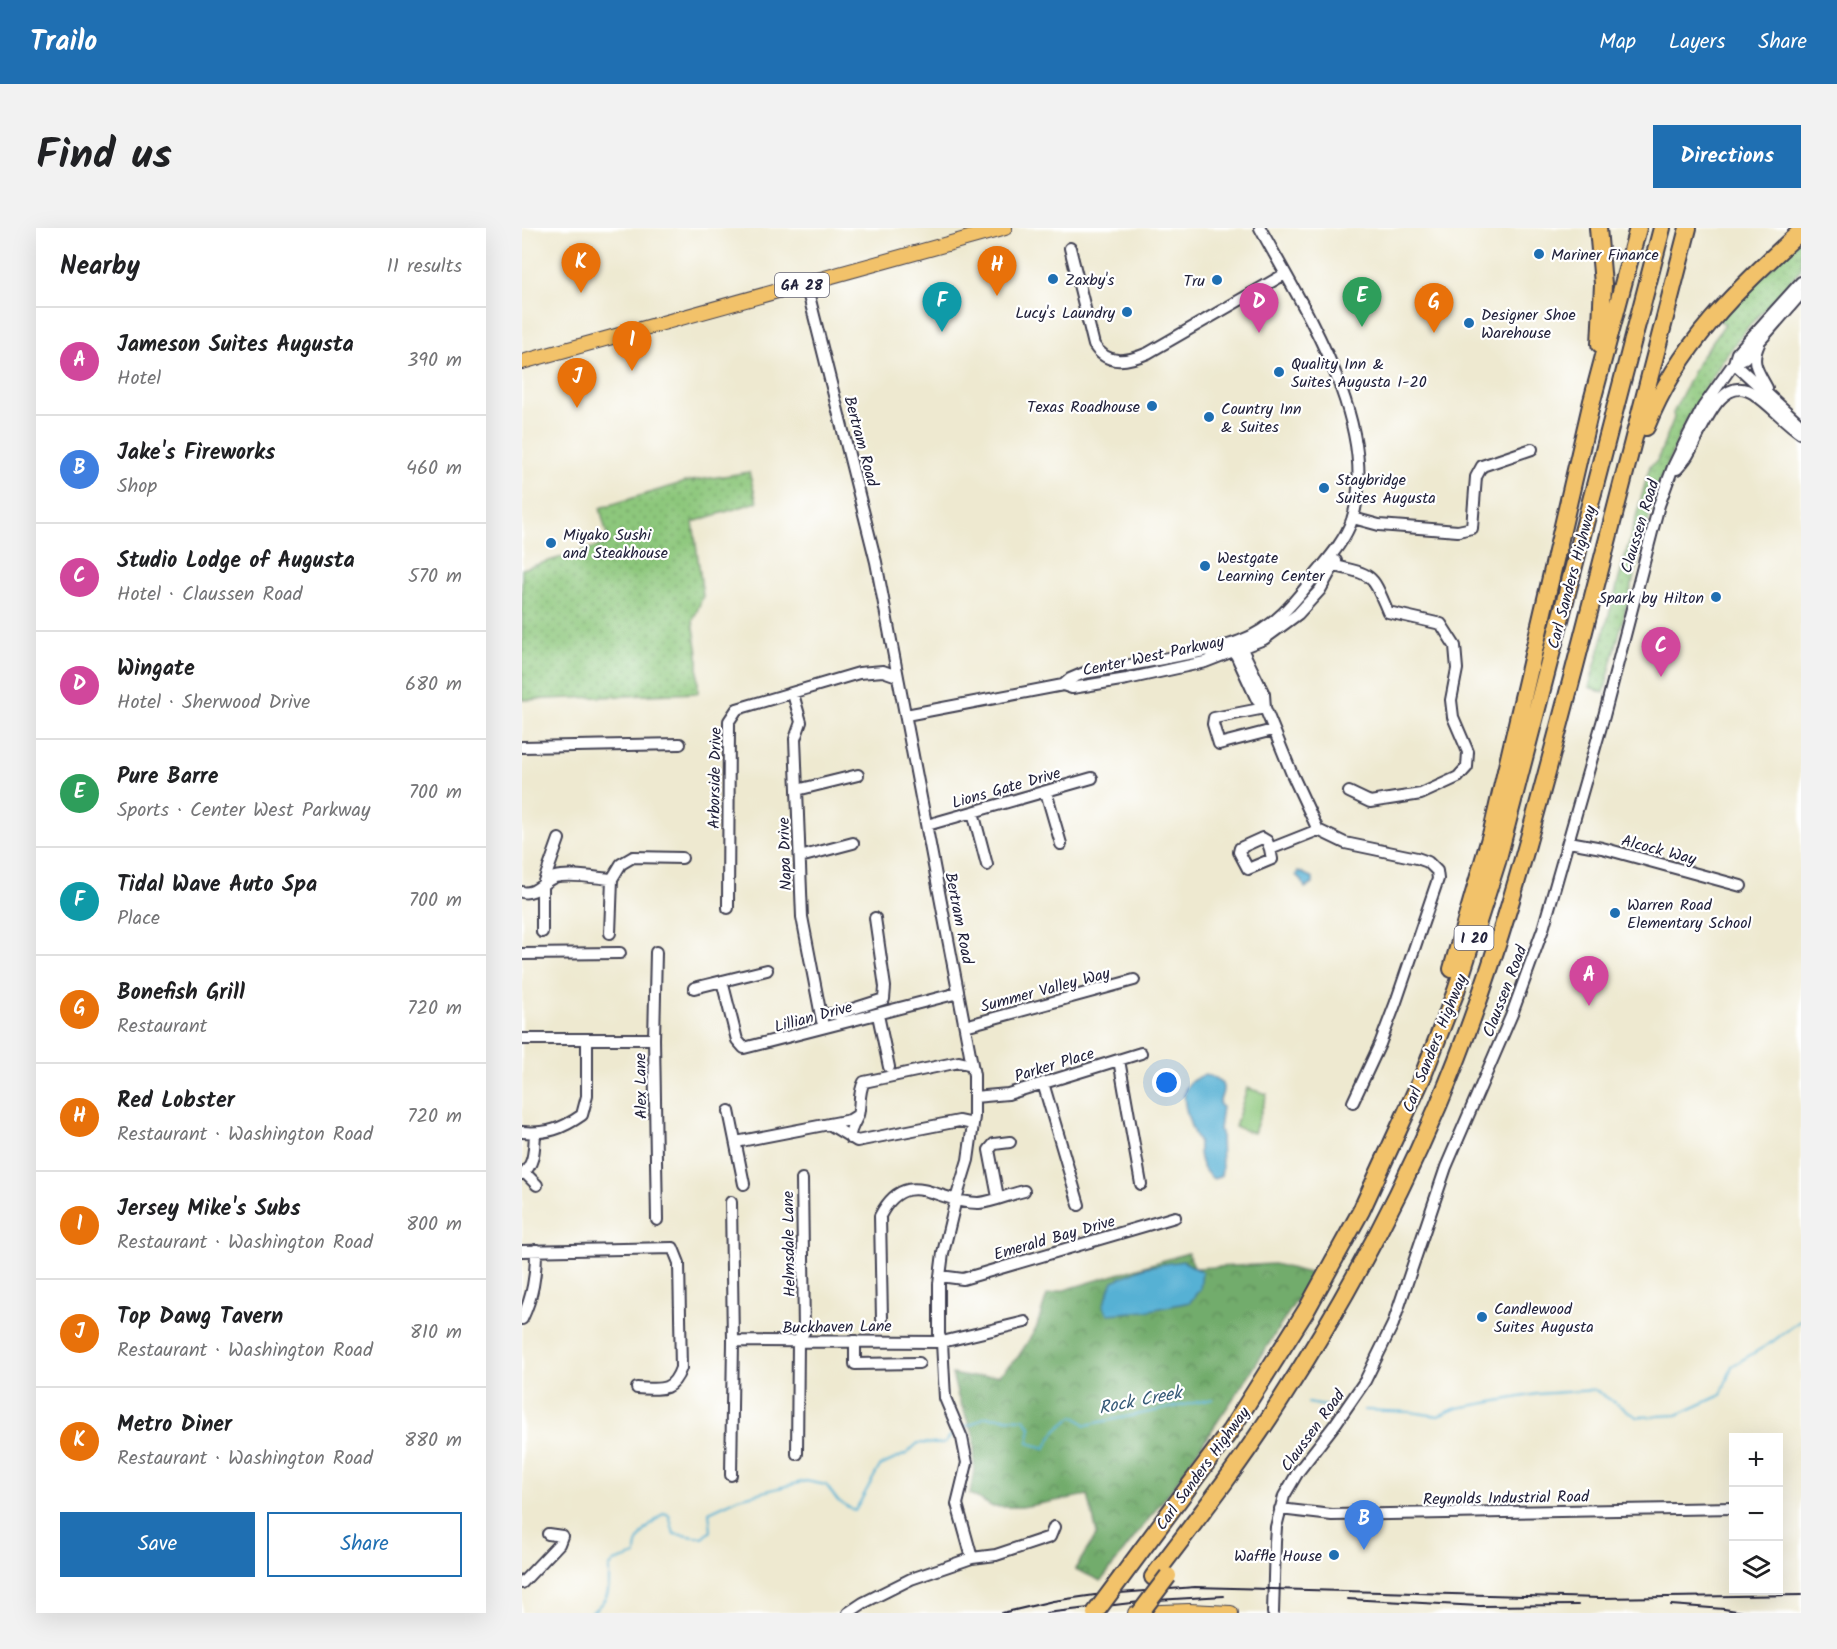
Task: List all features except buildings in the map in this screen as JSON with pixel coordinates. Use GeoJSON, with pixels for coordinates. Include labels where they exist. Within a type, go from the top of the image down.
{"type":"FeatureCollection","features":[{"type":"Feature","properties":{"kind":"highway"},"geometry":{"type":"LineString","coordinates":[[1592,401],[1603,308],[1598,228]]}},
{"type":"Feature","properties":{"kind":"highway"},"geometry":{"type":"LineString","coordinates":[[1390,1151],[1407,1089],[1444,993],[1492,831],[1592,401],[1638,228]]}},
{"type":"Feature","properties":{"kind":"highway","name":"Carl Sanders Highway"},"geometry":{"type":"LineString","coordinates":[[1095,1613],[1219,1445],[1281,1353],[1335,1259],[1390,1151],[1422,1078],[1474,938],[1497,862],[1662,228]]}},
{"type":"Feature","properties":{"kind":"highway","name":"Carl Sanders Highway"},"geometry":{"type":"LineString","coordinates":[[1127,1613],[1161,1577],[1281,1400],[1343,1298],[1388,1213],[1437,1108],[1472,1022],[1521,871],[1688,228]]}},
{"type":"Feature","properties":{"kind":"highway"},"geometry":{"type":"LineString","coordinates":[[1617,503],[1655,405],[1688,349],[1712,318],[1801,231]]}},
{"type":"Feature","properties":{"kind":"highway"},"geometry":{"type":"LineString","coordinates":[[1140,1613],[1161,1577]]}},
{"type":"Feature","properties":{"kind":"main road","name":"GA 28"},"geometry":{"type":"LineString","coordinates":[[522,362],[1005,228]]}},
{"type":"Feature","properties":{"kind":"main road"},"geometry":{"type":"LineString","coordinates":[[1135,1613],[1189,1611],[1231,1613]]}},
{"type":"Feature","properties":{"kind":"street","name":"Center West Parkway"},"geometry":{"type":"LineString","coordinates":[[1237,647],[1276,621],[1288,609],[1340,544],[1353,518],[1358,482],[1355,440],[1345,398],[1327,354],[1260,228]]}},
{"type":"Feature","properties":{"kind":"street"},"geometry":{"type":"LineString","coordinates":[[1070,248],[1094,345],[1100,353],[1119,362],[1130,360],[1155,349],[1285,274]]}},
{"type":"Feature","properties":{"kind":"street","name":"Claussen Road"},"geometry":{"type":"LineString","coordinates":[[1273,1613],[1275,1542],[1284,1496],[1298,1472],[1365,1381],[1388,1336],[1446,1167],[1519,995],[1543,929],[1569,842],[1650,534],[1669,478],[1703,408],[1734,363],[1737,353],[1801,282]]}},
{"type":"Feature","properties":{"kind":"street","name":"Bertram Road"},"geometry":{"type":"LineString","coordinates":[[806,284],[870,530],[972,1065],[973,1124],[968,1160],[943,1253],[940,1276],[939,1335],[942,1342],[945,1398],[962,1438],[967,1463],[957,1504],[972,1558]]}},
{"type":"Feature","properties":{"kind":"street","name":"Claussen Road"},"geometry":{"type":"LineString","coordinates":[[1734,363],[1745,358],[1801,294]]}},
{"type":"Feature","properties":{"kind":"street"},"geometry":{"type":"LineString","coordinates":[[1763,337],[1755,354],[1757,372],[1771,396]]}},
{"type":"Feature","properties":{"kind":"street"},"geometry":{"type":"LineString","coordinates":[[1734,363],[1801,425]]}},
{"type":"Feature","properties":{"kind":"street"},"geometry":{"type":"LineString","coordinates":[[1669,478],[1686,458],[1700,430],[1722,396],[1734,389],[1745,389],[1755,394],[1801,433]]}},
{"type":"Feature","properties":{"kind":"street"},"geometry":{"type":"LineString","coordinates":[[1353,518],[1379,525],[1458,531],[1472,528],[1476,477],[1482,466],[1532,449]]}},
{"type":"Feature","properties":{"kind":"street","name":"Center West Parkway"},"geometry":{"type":"LineString","coordinates":[[906,715],[1063,685],[1084,673],[1237,647],[1264,639],[1298,614],[1320,590],[1335,566],[1340,544]]}},
{"type":"Feature","properties":{"kind":"street"},"geometry":{"type":"LineString","coordinates":[[1335,566],[1366,573],[1377,585],[1388,612],[1441,624],[1455,646],[1457,669],[1451,700],[1453,717],[1468,752],[1467,767],[1458,777],[1421,794],[1370,802],[1349,792]]}},
{"type":"Feature","properties":{"kind":"street"},"geometry":{"type":"LineString","coordinates":[[1237,647],[1257,700],[1264,708],[1318,830],[1345,843],[1423,860],[1437,871],[1438,879],[1402,986],[1380,1044],[1353,1102]]}},
{"type":"Feature","properties":{"kind":"street","name":"Arborside Drive"},"geometry":{"type":"LineString","coordinates":[[728,908],[729,721],[737,709],[859,673],[883,671],[897,676]]}},
{"type":"Feature","properties":{"kind":"street","name":"Napa Drive"},"geometry":{"type":"LineString","coordinates":[[793,694],[801,722],[795,739],[802,917],[822,1018],[884,999],[885,987],[875,918]]}},
{"type":"Feature","properties":{"kind":"street"},"geometry":{"type":"LineString","coordinates":[[1264,708],[1214,718],[1213,724],[1219,744],[1274,730]]}},
{"type":"Feature","properties":{"kind":"street"},"geometry":{"type":"LineString","coordinates":[[522,747],[680,744]]}},
{"type":"Feature","properties":{"kind":"street"},"geometry":{"type":"LineString","coordinates":[[797,790],[858,775]]}},
{"type":"Feature","properties":{"kind":"street","name":"Lions Gate Drive"},"geometry":{"type":"LineString","coordinates":[[927,825],[1092,778]]}},
{"type":"Feature","properties":{"kind":"street"},"geometry":{"type":"LineString","coordinates":[[1046,792],[1061,844]]}},
{"type":"Feature","properties":{"kind":"street"},"geometry":{"type":"LineString","coordinates":[[973,813],[987,865]]}},
{"type":"Feature","properties":{"kind":"street"},"geometry":{"type":"LineString","coordinates":[[1270,849],[1318,830]]}},
{"type":"Feature","properties":{"kind":"street"},"geometry":{"type":"LineString","coordinates":[[542,932],[542,887],[559,839]]}},
{"type":"Feature","properties":{"kind":"street","name":"Alcock Way"},"geometry":{"type":"LineString","coordinates":[[1569,842],[1602,848],[1741,886]]}},
{"type":"Feature","properties":{"kind":"street"},"geometry":{"type":"LineString","coordinates":[[800,856],[853,843]]}},
{"type":"Feature","properties":{"kind":"street"},"geometry":{"type":"LineString","coordinates":[[610,933],[612,879],[621,864],[633,858],[682,858]]}},
{"type":"Feature","properties":{"kind":"street"},"geometry":{"type":"LineString","coordinates":[[522,892],[527,893],[542,887],[548,880],[558,876],[612,879]]}},
{"type":"Feature","properties":{"kind":"street","name":"Alex Lane"},"geometry":{"type":"LineString","coordinates":[[656,952],[654,1039],[657,1220]]}},
{"type":"Feature","properties":{"kind":"street"},"geometry":{"type":"LineString","coordinates":[[522,954],[620,953]]}},
{"type":"Feature","properties":{"kind":"street"},"geometry":{"type":"LineString","coordinates":[[694,988],[766,970]]}},
{"type":"Feature","properties":{"kind":"street","name":"Summer Valley Way"},"geometry":{"type":"LineString","coordinates":[[965,1026],[1134,980]]}},
{"type":"Feature","properties":{"kind":"street","name":"Lillian Drive"},"geometry":{"type":"LineString","coordinates":[[722,981],[737,1040],[744,1048],[958,993]]}},
{"type":"Feature","properties":{"kind":"street"},"geometry":{"type":"LineString","coordinates":[[878,1015],[889,1067]]}},
{"type":"Feature","properties":{"kind":"street"},"geometry":{"type":"LineString","coordinates":[[522,1039],[654,1039]]}},
{"type":"Feature","properties":{"kind":"street"},"geometry":{"type":"LineString","coordinates":[[522,1132],[535,1133],[563,1128],[582,1115],[587,1096],[587,1040]]}},
{"type":"Feature","properties":{"kind":"street","name":"Parker Place"},"geometry":{"type":"LineString","coordinates":[[974,1097],[1008,1094],[1142,1053]]}},
{"type":"Feature","properties":{"kind":"street"},"geometry":{"type":"LineString","coordinates":[[1119,1060],[1141,1184]]}},
{"type":"Feature","properties":{"kind":"street"},"geometry":{"type":"LineString","coordinates":[[850,1138],[850,1132],[858,1115],[860,1089],[864,1082],[959,1062],[972,1065]]}},
{"type":"Feature","properties":{"kind":"street"},"geometry":{"type":"LineString","coordinates":[[1043,1083],[1078,1204]]}},
{"type":"Feature","properties":{"kind":"street"},"geometry":{"type":"LineString","coordinates":[[729,1112],[744,1184]]}},
{"type":"Feature","properties":{"kind":"street"},"geometry":{"type":"LineString","coordinates":[[736,1143],[850,1120],[858,1115]]}},
{"type":"Feature","properties":{"kind":"street"},"geometry":{"type":"LineString","coordinates":[[829,1124],[857,1141],[959,1120],[973,1124]]}},
{"type":"Feature","properties":{"kind":"street"},"geometry":{"type":"LineString","coordinates":[[535,1133],[533,1158],[524,1174],[537,1185]]}},
{"type":"Feature","properties":{"kind":"street"},"geometry":{"type":"LineString","coordinates":[[998,1197],[989,1150],[994,1144],[1010,1142]]}},
{"type":"Feature","properties":{"kind":"street","name":"Helmsdale Lane"},"geometry":{"type":"LineString","coordinates":[[798,1454],[798,1341],[804,1332],[802,1179]]}},
{"type":"Feature","properties":{"kind":"street"},"geometry":{"type":"LineString","coordinates":[[882,1318],[880,1216],[896,1194],[904,1189],[916,1190],[980,1203],[1024,1191]]}},
{"type":"Feature","properties":{"kind":"street"},"geometry":{"type":"LineString","coordinates":[[731,1202],[733,1341],[731,1475]]}},
{"type":"Feature","properties":{"kind":"street","name":"Emerald Bay Drive"},"geometry":{"type":"LineString","coordinates":[[940,1276],[963,1279],[1175,1217]]}},
{"type":"Feature","properties":{"kind":"street"},"geometry":{"type":"LineString","coordinates":[[522,1251],[673,1248],[679,1263],[681,1368],[678,1377],[670,1387],[637,1388]]}},
{"type":"Feature","properties":{"kind":"street"},"geometry":{"type":"LineString","coordinates":[[522,1319],[536,1278],[536,1251]]}},
{"type":"Feature","properties":{"kind":"street","name":"Buckhaven Lane"},"geometry":{"type":"LineString","coordinates":[[733,1341],[942,1342],[1025,1322]]}},
{"type":"Feature","properties":{"kind":"street"},"geometry":{"type":"LineString","coordinates":[[855,1341],[855,1364],[919,1363]]}},
{"type":"Feature","properties":{"kind":"street","name":"Reynolds Industrial Road"},"geometry":{"type":"LineString","coordinates":[[1280,1509],[1339,1515],[1729,1508]]}},
{"type":"Feature","properties":{"kind":"street"},"geometry":{"type":"LineString","coordinates":[[848,1613],[863,1603],[911,1580],[972,1558],[996,1555],[1050,1537],[1054,1527]]}},
{"type":"Feature","properties":{"kind":"street"},"geometry":{"type":"LineString","coordinates":[[522,1583],[559,1544],[562,1536],[548,1534]]}},
{"type":"Feature","properties":{"kind":"green space"},"geometry":{"type":"Polygon","coordinates":[[[1801,238],[1801,269],[1748,327],[1723,360],[1684,424],[1655,495],[1604,693],[1589,687],[1650,466],[1657,461],[1674,418],[1673,413],[1699,360],[1725,324],[1718,320],[1801,238]]]}},
{"type":"Feature","properties":{"kind":"green space"},"geometry":{"type":"Polygon","coordinates":[[[749,472],[757,502],[693,522],[703,596],[693,621],[698,654],[698,693],[522,700],[522,569],[609,543],[600,508],[685,482],[749,472]]]}},
{"type":"Feature","properties":{"kind":"green space"},"geometry":{"type":"Polygon","coordinates":[[[1247,1088],[1267,1094],[1254,1133],[1235,1127],[1247,1088]]]}},
{"type":"Feature","properties":{"kind":"green space"},"geometry":{"type":"Polygon","coordinates":[[[1188,1253],[1195,1268],[1274,1264],[1313,1274],[1251,1372],[1174,1486],[1101,1581],[1075,1569],[1097,1534],[1088,1495],[1022,1507],[993,1507],[970,1494],[974,1469],[974,1436],[958,1397],[952,1374],[968,1377],[999,1375],[1018,1357],[1036,1329],[1047,1295],[1188,1253]]]}},
{"type":"Feature","properties":{"kind":"water"},"geometry":{"type":"Polygon","coordinates":[[[1298,871],[1313,878],[1313,884],[1305,888],[1296,875],[1298,871]]]}},
{"type":"Feature","properties":{"kind":"water"},"geometry":{"type":"Polygon","coordinates":[[[1205,1075],[1219,1080],[1223,1087],[1219,1103],[1222,1107],[1219,1130],[1221,1132],[1222,1170],[1221,1176],[1214,1179],[1201,1163],[1199,1142],[1190,1124],[1185,1100],[1188,1085],[1194,1079],[1205,1075]]]}},
{"type":"Feature","properties":{"kind":"water"},"geometry":{"type":"Polygon","coordinates":[[[1183,1261],[1202,1272],[1200,1289],[1190,1302],[1146,1311],[1108,1314],[1103,1306],[1113,1281],[1145,1267],[1183,1261]]]}},
{"type":"Feature","properties":{"kind":"waterway","name":"Rock Creek"},"geometry":{"type":"LineString","coordinates":[[1364,1410],[1438,1416],[1457,1408],[1537,1394],[1595,1390],[1637,1417],[1677,1415],[1721,1395],[1732,1366],[1772,1342],[1801,1320]]}},
{"type":"Feature","properties":{"kind":"waterway","name":"Rock Creek"},"geometry":{"type":"LineString","coordinates":[[961,1428],[985,1417],[1024,1419],[1031,1427],[1028,1443],[1045,1448],[1057,1429],[1074,1416],[1086,1425],[1213,1399]]}},
{"type":"Feature","properties":{"kind":"waterway","name":"Rock Creek"},"geometry":{"type":"LineString","coordinates":[[1308,1403],[1331,1407]]}},
{"type":"Feature","properties":{"kind":"waterway","name":"Rock Creek"},"geometry":{"type":"LineString","coordinates":[[591,1613],[608,1594],[609,1568],[614,1562],[636,1555],[641,1536],[664,1513],[669,1515],[674,1534],[703,1538],[711,1531],[709,1512],[739,1498],[806,1481],[826,1485],[838,1501],[855,1511],[880,1466],[906,1454],[918,1443],[944,1444],[954,1431]]}},
{"type":"Feature","properties":{"kind":"railway"},"geometry":{"type":"LineString","coordinates":[[1002,1613],[1053,1601],[1095,1595],[1195,1587],[1600,1598],[1801,1595]]}},
{"type":"Feature","properties":{"kind":"railway"},"geometry":{"type":"LineString","coordinates":[[1046,1613],[1157,1600],[1224,1596]]}},
{"type":"Feature","properties":{"kind":"railway"},"geometry":{"type":"LineString","coordinates":[[1347,1599],[1479,1606],[1578,1605]]}},
{"type":"Feature","properties":{"kind":"railway"},"geometry":{"type":"LineString","coordinates":[[1671,1605],[1749,1613]]}},
{"type":"Feature","properties":{"kind":"place","name":"Mariner Finance"},"geometry":{"type":"Point","coordinates":[1539,254]}},
{"type":"Feature","properties":{"kind":"place","name":"Zaxby's"},"geometry":{"type":"Point","coordinates":[1053,279]}},
{"type":"Feature","properties":{"kind":"place","name":"Tru"},"geometry":{"type":"Point","coordinates":[1217,280]}},
{"type":"Feature","properties":{"kind":"place","name":"Metro Diner"},"geometry":{"type":"Point","coordinates":[581,293]}},
{"type":"Feature","properties":{"kind":"place","name":"Red Lobster"},"geometry":{"type":"Point","coordinates":[997,296]}},
{"type":"Feature","properties":{"kind":"place","name":"Lucy's Laundry"},"geometry":{"type":"Point","coordinates":[1127,312]}},
{"type":"Feature","properties":{"kind":"place","name":"Designer Shoe Warehouse"},"geometry":{"type":"Point","coordinates":[1469,323]}},
{"type":"Feature","properties":{"kind":"place","name":"Pure Barre"},"geometry":{"type":"Point","coordinates":[1362,327]}},
{"type":"Feature","properties":{"kind":"place","name":"Tidal Wave Auto Spa"},"geometry":{"type":"Point","coordinates":[942,332]}},
{"type":"Feature","properties":{"kind":"place","name":"Wingate"},"geometry":{"type":"Point","coordinates":[1259,333]}},
{"type":"Feature","properties":{"kind":"place","name":"Bonefish Grill"},"geometry":{"type":"Point","coordinates":[1434,333]}},
{"type":"Feature","properties":{"kind":"place","name":"Jersey Mike's Subs"},"geometry":{"type":"Point","coordinates":[632,371]}},
{"type":"Feature","properties":{"kind":"place","name":"Quality Inn & Suites Augusta I-20"},"geometry":{"type":"Point","coordinates":[1279,372]}},
{"type":"Feature","properties":{"kind":"place","name":"Texas Roadhouse"},"geometry":{"type":"Point","coordinates":[1152,406]}},
{"type":"Feature","properties":{"kind":"place","name":"Top Dawg Tavern"},"geometry":{"type":"Point","coordinates":[577,408]}},
{"type":"Feature","properties":{"kind":"place","name":"Country Inn & Suites"},"geometry":{"type":"Point","coordinates":[1209,417]}},
{"type":"Feature","properties":{"kind":"place","name":"Staybridge Suites Augusta"},"geometry":{"type":"Point","coordinates":[1324,488]}},
{"type":"Feature","properties":{"kind":"place","name":"Miyako Sushi and Steakhouse"},"geometry":{"type":"Point","coordinates":[551,543]}},
{"type":"Feature","properties":{"kind":"place","name":"Westgate Learning Center"},"geometry":{"type":"Point","coordinates":[1205,566]}},
{"type":"Feature","properties":{"kind":"place","name":"Spark by Hilton"},"geometry":{"type":"Point","coordinates":[1716,597]}},
{"type":"Feature","properties":{"kind":"place","name":"Studio Lodge of Augusta"},"geometry":{"type":"Point","coordinates":[1661,677]}},
{"type":"Feature","properties":{"kind":"place","name":"Warren Road Elementary School"},"geometry":{"type":"Point","coordinates":[1615,913]}},
{"type":"Feature","properties":{"kind":"place","name":"Jameson Suites Augusta"},"geometry":{"type":"Point","coordinates":[1589,1006]}},
{"type":"Feature","properties":{"kind":"place","name":"Candlewood Suites Augusta"},"geometry":{"type":"Point","coordinates":[1482,1317]}},
{"type":"Feature","properties":{"kind":"place","name":"Jake's Fireworks"},"geometry":{"type":"Point","coordinates":[1364,1550]}},
{"type":"Feature","properties":{"kind":"place","name":"Waffle House"},"geometry":{"type":"Point","coordinates":[1334,1555]}}]}
